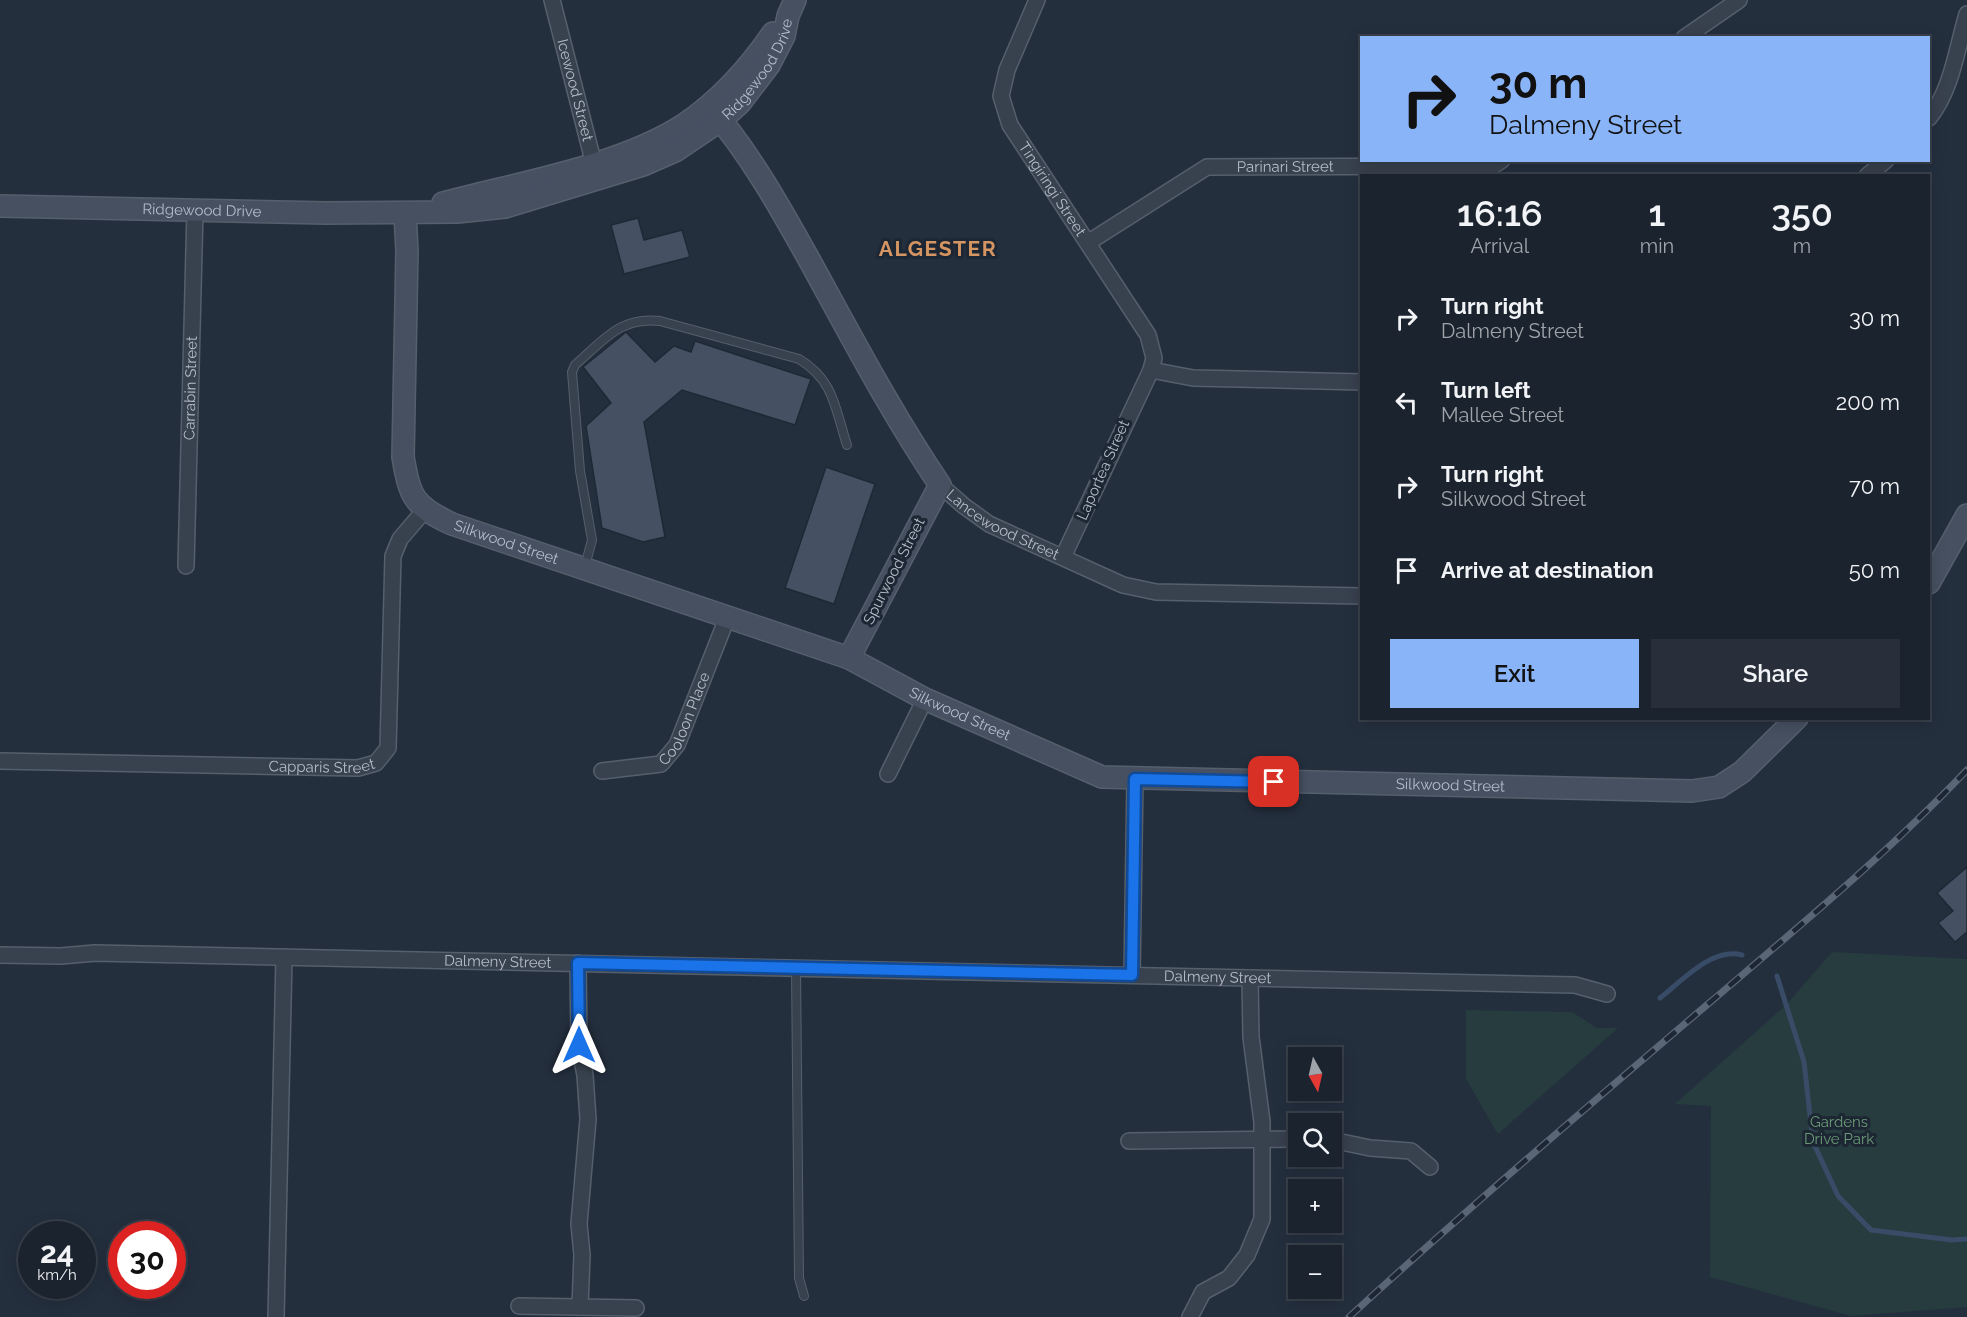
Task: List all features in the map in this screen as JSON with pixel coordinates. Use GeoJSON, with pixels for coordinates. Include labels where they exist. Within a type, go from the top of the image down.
{"type":"FeatureCollection","features":[{"type":"Feature","properties":{"kind":"street","name":"Icewood Street"},"geometry":{"type":"LineString","coordinates":[[552,0],[596,171]]}},
{"type":"Feature","properties":{"kind":"street","name":"Tingiringi Street"},"geometry":{"type":"LineString","coordinates":[[1037,0],[1006,70],[1001,96],[1010,125],[1148,335],[1154,358],[1147,376]]}},
{"type":"Feature","properties":{"kind":"street"},"geometry":{"type":"LineString","coordinates":[[1687,36],[1739,0]]}},
{"type":"Feature","properties":{"kind":"street","name":"Ridgewood Drive"},"geometry":{"type":"LineString","coordinates":[[0,206],[405,213],[505,207],[596,171],[675,151],[715,113],[740,103],[769,65],[784,36],[791,8]]}},
{"type":"Feature","properties":{"kind":"street"},"geometry":{"type":"LineString","coordinates":[[1930,117],[1936,110],[1946,85],[1967,14]]}},
{"type":"Feature","properties":{"kind":"street","name":"Lancewood Street"},"geometry":{"type":"LineString","coordinates":[[715,113],[784,214],[898,419],[940,485],[964,506],[989,524],[1123,585],[1156,592],[1360,596]]}},
{"type":"Feature","properties":{"kind":"street","name":"Parinari Street"},"geometry":{"type":"LineString","coordinates":[[1089,242],[1207,167],[1493,166],[1499,162]]}},
{"type":"Feature","properties":{"kind":"street"},"geometry":{"type":"LineString","coordinates":[[1869,174],[1884,162]]}},
{"type":"Feature","properties":{"kind":"street","name":"Carrabin Street"},"geometry":{"type":"LineString","coordinates":[[186,566],[195,210]]}},
{"type":"Feature","properties":{"kind":"street"},"geometry":{"type":"LineString","coordinates":[[405,213],[407,251],[403,456],[408,486],[424,510]]}},
{"type":"Feature","properties":{"kind":"street"},"geometry":{"type":"LineString","coordinates":[[1147,376],[1360,382]]}},
{"type":"Feature","properties":{"kind":"street","name":"Laportea Street"},"geometry":{"type":"LineString","coordinates":[[1063,557],[1147,376]]}},
{"type":"Feature","properties":{"kind":"street","name":"Spurwood Street"},"geometry":{"type":"LineString","coordinates":[[849,658],[940,485]]}},
{"type":"Feature","properties":{"kind":"street","name":"Silkwood Street"},"geometry":{"type":"LineString","coordinates":[[424,510],[452,524],[849,658],[925,699],[1102,777],[1692,791],[1719,787],[1742,772],[1795,720]]}},
{"type":"Feature","properties":{"kind":"street","name":"Capparis Street"},"geometry":{"type":"LineString","coordinates":[[0,761],[358,768],[376,763],[388,748],[393,556],[400,539],[424,510]]}},
{"type":"Feature","properties":{"kind":"street"},"geometry":{"type":"LineString","coordinates":[[1930,581],[1967,515]]}},
{"type":"Feature","properties":{"kind":"street","name":"Cooloon Place"},"geometry":{"type":"LineString","coordinates":[[602,771],[661,764],[677,745],[728,618]]}},
{"type":"Feature","properties":{"kind":"street"},"geometry":{"type":"LineString","coordinates":[[888,774],[925,699]]}},
{"type":"Feature","properties":{"kind":"street"},"geometry":{"type":"LineString","coordinates":[[1132,975],[1135,779]]}},
{"type":"Feature","properties":{"kind":"street","name":"Dalmeny Street"},"geometry":{"type":"LineString","coordinates":[[0,955],[61,956],[95,953],[1575,985],[1607,994]]}},
{"type":"Feature","properties":{"kind":"street"},"geometry":{"type":"LineString","coordinates":[[276,1317],[284,957]]}},
{"type":"Feature","properties":{"kind":"street"},"geometry":{"type":"LineString","coordinates":[[578,963],[579,1045],[585,1075],[588,1119],[579,1224],[582,1255],[580,1307]]}},
{"type":"Feature","properties":{"kind":"street"},"geometry":{"type":"LineString","coordinates":[[1190,1317],[1203,1292],[1229,1278],[1247,1255],[1262,1219],[1263,1137],[1251,1037],[1250,978]]}},
{"type":"Feature","properties":{"kind":"street"},"geometry":{"type":"LineString","coordinates":[[1129,1141],[1288,1138]]}},
{"type":"Feature","properties":{"kind":"street"},"geometry":{"type":"LineString","coordinates":[[1342,1142],[1370,1148],[1411,1151],[1430,1167]]}},
{"type":"Feature","properties":{"kind":"street"},"geometry":{"type":"LineString","coordinates":[[519,1306],[636,1308]]}},
{"type":"Feature","properties":{"kind":"lane"},"geometry":{"type":"LineString","coordinates":[[585,569],[592,540],[580,471],[572,372],[575,365],[626,323],[642,319],[660,321],[799,359],[817,370],[825,380],[847,445]]}},
{"type":"Feature","properties":{"kind":"lane"},"geometry":{"type":"LineString","coordinates":[[796,968],[799,1278],[804,1296]]}},
{"type":"Feature","properties":{"kind":"green space","name":"Gardens Drive Park"},"geometry":{"type":"Polygon","coordinates":[[[1832,952],[1967,959],[1967,1307],[1851,1316],[1710,1277],[1711,1106],[1675,1104],[1786,1005],[1832,952]]]}},
{"type":"Feature","properties":{"kind":"green space"},"geometry":{"type":"Polygon","coordinates":[[[1466,1010],[1572,1012],[1597,1028],[1618,1028],[1498,1134],[1466,1079],[1466,1010]]]}},
{"type":"Feature","properties":{"kind":"building"},"geometry":{"type":"Polygon","coordinates":[[[638,218],[644,240],[682,230],[690,257],[624,274],[611,225],[638,218]]]}},
{"type":"Feature","properties":{"kind":"building"},"geometry":{"type":"Polygon","coordinates":[[[626,332],[655,362],[674,346],[691,352],[695,341],[811,379],[795,425],[682,390],[644,422],[665,537],[643,542],[602,528],[586,426],[611,403],[583,367],[626,332]]]}},
{"type":"Feature","properties":{"kind":"building"},"geometry":{"type":"Polygon","coordinates":[[[826,467],[875,484],[834,604],[785,588],[826,467]]]}},
{"type":"Feature","properties":{"kind":"building"},"geometry":{"type":"Polygon","coordinates":[[[1967,867],[1967,932],[1955,942],[1938,923],[1953,911],[1937,893],[1967,867]]]}},
{"type":"Feature","properties":{"kind":"waterway"},"geometry":{"type":"LineString","coordinates":[[1660,998],[1698,967],[1709,961],[1720,956],[1742,955]]}},
{"type":"Feature","properties":{"kind":"waterway"},"geometry":{"type":"LineString","coordinates":[[1777,976],[1804,1062],[1813,1142],[1838,1196],[1871,1230],[1952,1240],[1967,1239]]}},
{"type":"Feature","properties":{"kind":"railway"},"geometry":{"type":"LineString","coordinates":[[1349,1317],[1437,1237],[1841,890],[1967,770]]}},
{"type":"Feature","properties":{"kind":"district","name":"ALGESTER"},"geometry":{"type":"Point","coordinates":[938,248]}},
{"type":"Feature","properties":{"kind":"route"},"geometry":{"type":"LineString","coordinates":[[579,1045],[578,963],[1132,975],[1135,779],[1274,782]]}}]}
